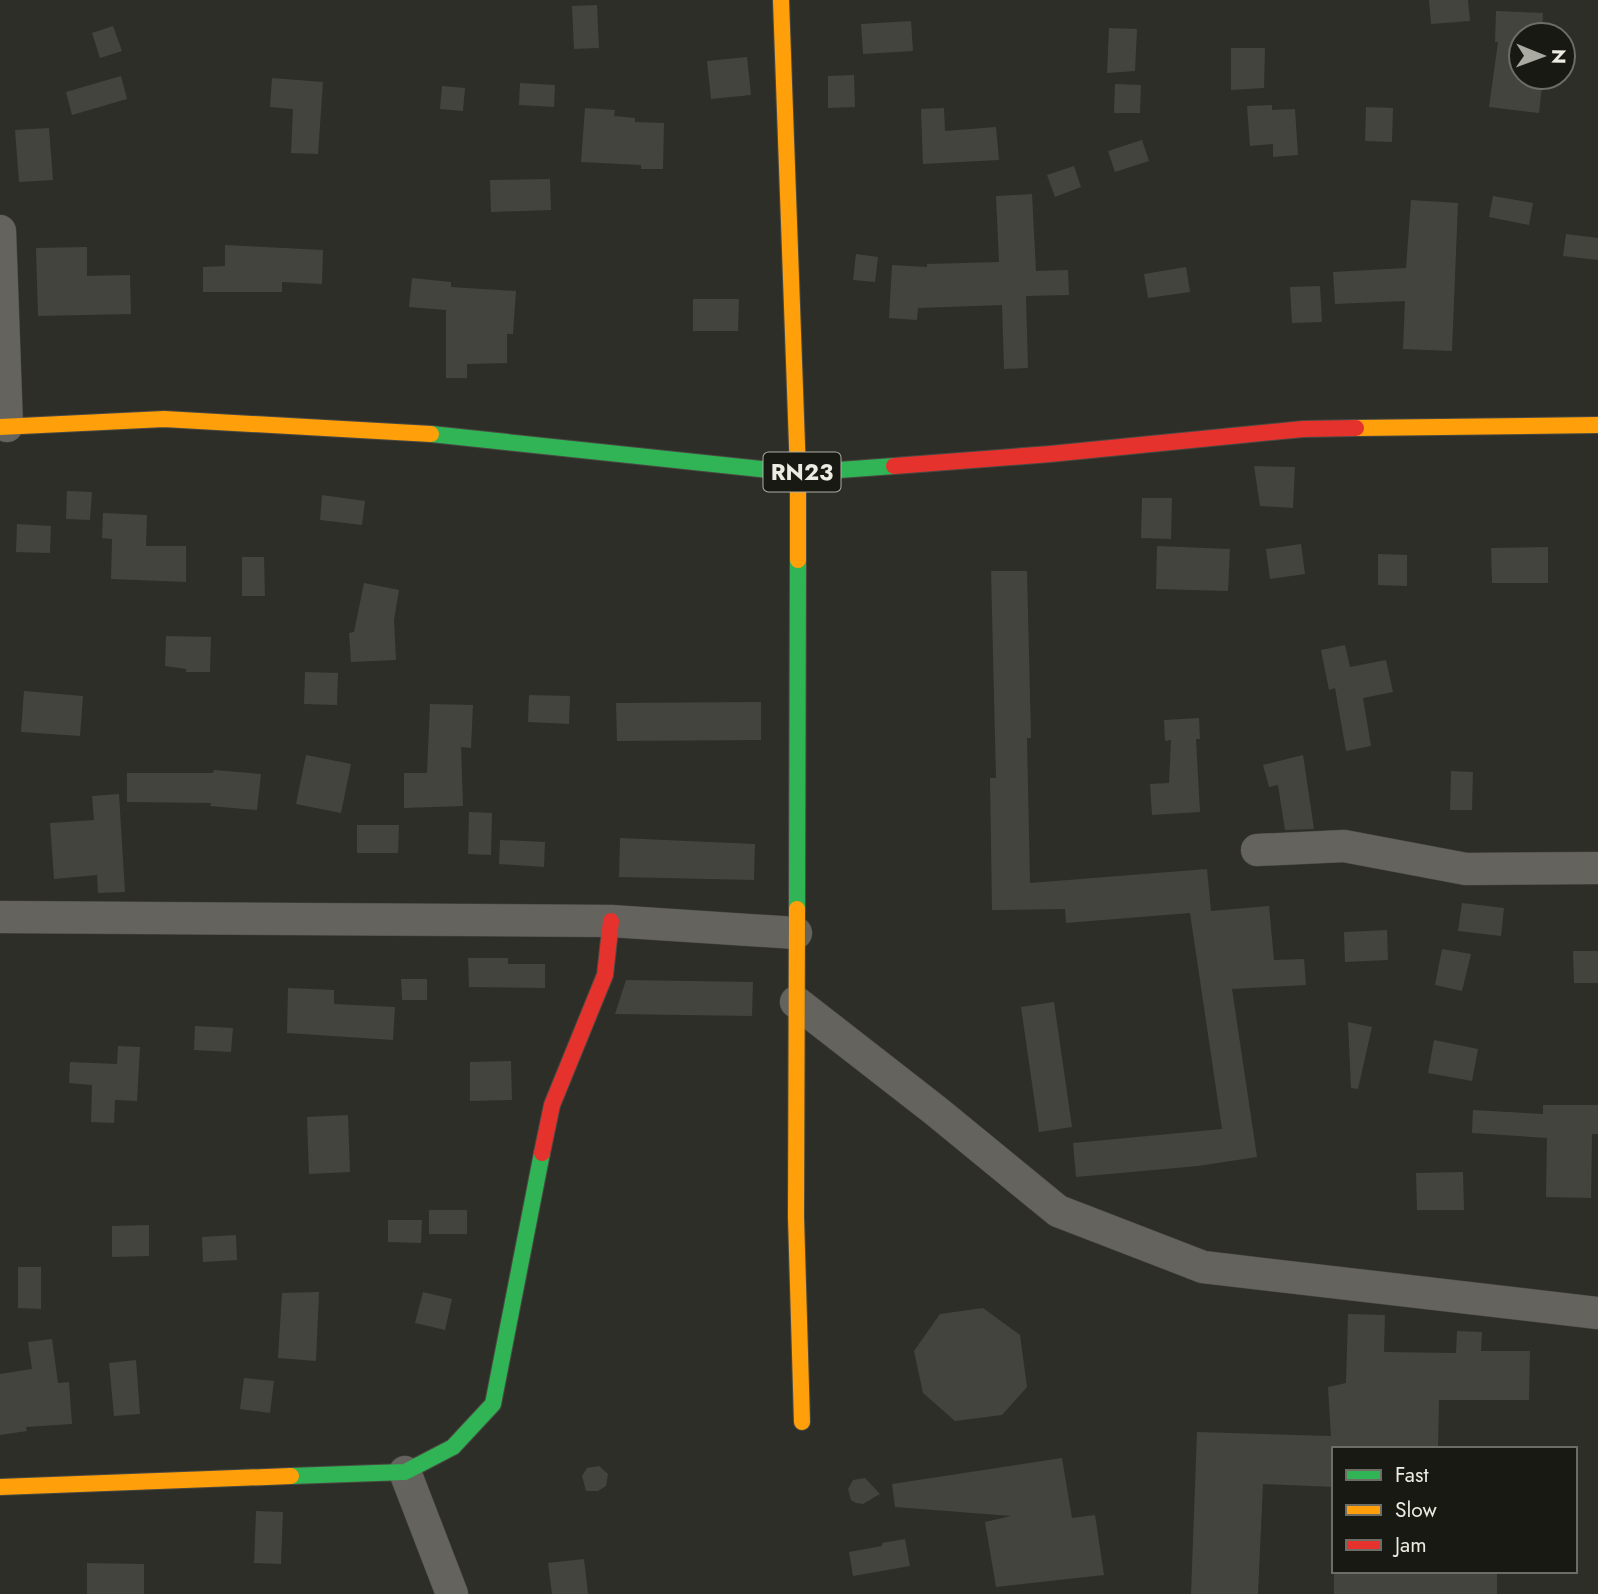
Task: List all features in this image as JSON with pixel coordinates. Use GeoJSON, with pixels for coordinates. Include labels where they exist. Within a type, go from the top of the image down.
{"type":"FeatureCollection","features":[{"type":"Feature","properties":{"kind":"street"},"geometry":{"type":"LineString","coordinates":[[781,0],[799,473],[796,1217],[802,1422]]}},
{"type":"Feature","properties":{"kind":"street"},"geometry":{"type":"LineString","coordinates":[[0,231],[4,427]]}},
{"type":"Feature","properties":{"kind":"street","name":"RN23"},"geometry":{"type":"LineString","coordinates":[[4,427],[164,419],[409,432],[799,473],[1049,454],[1303,429],[1598,425]]}},
{"type":"Feature","properties":{"kind":"street"},"geometry":{"type":"LineString","coordinates":[[1257,850],[1344,846],[1466,869],[1598,868]]}},
{"type":"Feature","properties":{"kind":"street"},"geometry":{"type":"LineString","coordinates":[[0,917],[611,921],[796,933]]}},
{"type":"Feature","properties":{"kind":"street"},"geometry":{"type":"LineString","coordinates":[[0,1488],[405,1472],[453,1447],[493,1404],[552,1105],[605,975],[611,921]]}},
{"type":"Feature","properties":{"kind":"street"},"geometry":{"type":"LineString","coordinates":[[796,1002],[1058,1211],[1179,1258],[1203,1267],[1598,1313]]}},
{"type":"Feature","properties":{"kind":"street"},"geometry":{"type":"LineString","coordinates":[[405,1472],[452,1594]]}},
{"type":"Feature","properties":{"kind":"building"},"geometry":{"type":"Polygon","coordinates":[[[1429,0],[1468,0],[1470,21],[1431,24],[1429,0]]]}},
{"type":"Feature","properties":{"kind":"building"},"geometry":{"type":"Polygon","coordinates":[[[597,5],[599,48],[574,49],[572,6],[597,5]]]}},
{"type":"Feature","properties":{"kind":"building"},"geometry":{"type":"Polygon","coordinates":[[[1496,11],[1543,13],[1543,21],[1507,21],[1507,91],[1541,91],[1539,113],[1489,107],[1498,42],[1495,42],[1496,11]]]}},
{"type":"Feature","properties":{"kind":"building"},"geometry":{"type":"Polygon","coordinates":[[[911,21],[913,51],[863,54],[861,24],[911,21]]]}},
{"type":"Feature","properties":{"kind":"building"},"geometry":{"type":"Polygon","coordinates":[[[113,26],[122,51],[100,58],[92,33],[113,26]]]}},
{"type":"Feature","properties":{"kind":"building"},"geometry":{"type":"Polygon","coordinates":[[[1109,28],[1137,29],[1135,71],[1107,73],[1109,28]]]}},
{"type":"Feature","properties":{"kind":"building"},"geometry":{"type":"Polygon","coordinates":[[[1231,48],[1265,48],[1264,88],[1231,90],[1231,48]]]}},
{"type":"Feature","properties":{"kind":"building"},"geometry":{"type":"Polygon","coordinates":[[[747,57],[751,95],[711,99],[707,61],[747,57]]]}},
{"type":"Feature","properties":{"kind":"building"},"geometry":{"type":"Polygon","coordinates":[[[854,75],[855,107],[828,108],[828,76],[854,75]]]}},
{"type":"Feature","properties":{"kind":"building"},"geometry":{"type":"Polygon","coordinates":[[[121,76],[127,99],[72,115],[66,92],[121,76]]]}},
{"type":"Feature","properties":{"kind":"building"},"geometry":{"type":"Polygon","coordinates":[[[272,78],[323,82],[318,154],[291,153],[293,109],[270,107],[272,78]]]}},
{"type":"Feature","properties":{"kind":"building"},"geometry":{"type":"Polygon","coordinates":[[[520,83],[555,85],[554,107],[519,105],[520,83]]]}},
{"type":"Feature","properties":{"kind":"building"},"geometry":{"type":"Polygon","coordinates":[[[1115,84],[1141,85],[1140,113],[1114,113],[1115,84]]]}},
{"type":"Feature","properties":{"kind":"building"},"geometry":{"type":"Polygon","coordinates":[[[442,86],[465,88],[463,111],[440,109],[442,86]]]}},
{"type":"Feature","properties":{"kind":"building"},"geometry":{"type":"Polygon","coordinates":[[[1272,105],[1272,110],[1295,109],[1298,155],[1273,157],[1273,144],[1250,146],[1247,106],[1272,105]]]}},
{"type":"Feature","properties":{"kind":"building"},"geometry":{"type":"Polygon","coordinates":[[[1366,107],[1393,108],[1392,142],[1365,141],[1366,107]]]}},
{"type":"Feature","properties":{"kind":"building"},"geometry":{"type":"Polygon","coordinates":[[[585,108],[615,110],[614,116],[635,118],[635,122],[664,123],[663,169],[641,169],[641,165],[581,162],[585,108]]]}},
{"type":"Feature","properties":{"kind":"building"},"geometry":{"type":"Polygon","coordinates":[[[944,108],[945,131],[996,127],[999,160],[923,164],[921,109],[944,108]]]}},
{"type":"Feature","properties":{"kind":"building"},"geometry":{"type":"Polygon","coordinates":[[[49,128],[53,180],[19,182],[15,130],[49,128]]]}},
{"type":"Feature","properties":{"kind":"building"},"geometry":{"type":"Polygon","coordinates":[[[1142,140],[1149,161],[1115,172],[1108,151],[1142,140]]]}},
{"type":"Feature","properties":{"kind":"building"},"geometry":{"type":"Polygon","coordinates":[[[1074,166],[1081,187],[1055,197],[1047,175],[1074,166]]]}},
{"type":"Feature","properties":{"kind":"building"},"geometry":{"type":"Polygon","coordinates":[[[550,179],[551,210],[491,212],[490,180],[550,179]]]}},
{"type":"Feature","properties":{"kind":"building"},"geometry":{"type":"Polygon","coordinates":[[[1032,194],[1036,271],[1068,270],[1069,295],[1026,296],[1028,368],[1004,369],[1002,305],[918,308],[917,320],[889,318],[892,265],[927,267],[927,264],[999,262],[996,196],[1032,194]]]}},
{"type":"Feature","properties":{"kind":"building"},"geometry":{"type":"Polygon","coordinates":[[[1493,196],[1533,203],[1529,225],[1489,217],[1493,196]]]}},
{"type":"Feature","properties":{"kind":"building"},"geometry":{"type":"Polygon","coordinates":[[[1411,200],[1458,203],[1452,351],[1403,349],[1405,301],[1335,304],[1333,272],[1406,268],[1411,200]]]}},
{"type":"Feature","properties":{"kind":"building"},"geometry":{"type":"Polygon","coordinates":[[[1566,234],[1598,238],[1598,260],[1563,256],[1566,234]]]}},
{"type":"Feature","properties":{"kind":"building"},"geometry":{"type":"Polygon","coordinates":[[[225,245],[323,250],[322,284],[282,282],[282,292],[203,292],[203,267],[225,266],[225,245]]]}},
{"type":"Feature","properties":{"kind":"building"},"geometry":{"type":"Polygon","coordinates":[[[87,247],[87,276],[130,275],[131,314],[38,316],[36,248],[87,247]]]}},
{"type":"Feature","properties":{"kind":"building"},"geometry":{"type":"Polygon","coordinates":[[[856,254],[878,257],[875,282],[853,280],[856,254]]]}},
{"type":"Feature","properties":{"kind":"building"},"geometry":{"type":"Polygon","coordinates":[[[1186,267],[1190,292],[1148,298],[1144,274],[1186,267]]]}},
{"type":"Feature","properties":{"kind":"building"},"geometry":{"type":"Polygon","coordinates":[[[412,278],[451,282],[451,287],[516,291],[513,334],[507,334],[507,363],[467,364],[467,378],[446,378],[446,310],[409,307],[412,278]]]}},
{"type":"Feature","properties":{"kind":"building"},"geometry":{"type":"Polygon","coordinates":[[[1320,286],[1322,322],[1292,323],[1290,287],[1320,286]]]}},
{"type":"Feature","properties":{"kind":"building"},"geometry":{"type":"Polygon","coordinates":[[[693,299],[739,299],[738,331],[693,331],[693,299]]]}},
{"type":"Feature","properties":{"kind":"building"},"geometry":{"type":"Polygon","coordinates":[[[1254,466],[1295,467],[1293,508],[1260,506],[1254,466]]]}},
{"type":"Feature","properties":{"kind":"building"},"geometry":{"type":"Polygon","coordinates":[[[67,491],[92,492],[90,520],[66,519],[67,491]]]}},
{"type":"Feature","properties":{"kind":"building"},"geometry":{"type":"Polygon","coordinates":[[[322,495],[365,501],[362,525],[320,520],[322,495]]]}},
{"type":"Feature","properties":{"kind":"building"},"geometry":{"type":"Polygon","coordinates":[[[1142,498],[1172,498],[1171,539],[1141,538],[1142,498]]]}},
{"type":"Feature","properties":{"kind":"building"},"geometry":{"type":"Polygon","coordinates":[[[103,513],[147,515],[146,546],[186,546],[186,582],[111,579],[112,539],[102,538],[103,513]]]}},
{"type":"Feature","properties":{"kind":"building"},"geometry":{"type":"Polygon","coordinates":[[[17,524],[51,526],[50,553],[16,552],[17,524]]]}},
{"type":"Feature","properties":{"kind":"building"},"geometry":{"type":"Polygon","coordinates":[[[1301,544],[1305,574],[1270,579],[1266,549],[1301,544]]]}},
{"type":"Feature","properties":{"kind":"building"},"geometry":{"type":"Polygon","coordinates":[[[1157,546],[1230,549],[1228,591],[1156,589],[1157,546]]]}},
{"type":"Feature","properties":{"kind":"building"},"geometry":{"type":"Polygon","coordinates":[[[1548,547],[1548,583],[1492,583],[1491,548],[1548,547]]]}},
{"type":"Feature","properties":{"kind":"building"},"geometry":{"type":"Polygon","coordinates":[[[1378,554],[1407,555],[1407,586],[1378,585],[1378,554]]]}},
{"type":"Feature","properties":{"kind":"building"},"geometry":{"type":"Polygon","coordinates":[[[242,557],[264,557],[265,596],[242,596],[242,557]]]}},
{"type":"Feature","properties":{"kind":"building"},"geometry":{"type":"Polygon","coordinates":[[[991,571],[1027,571],[1031,738],[1027,738],[1030,883],[1207,869],[1211,911],[1269,906],[1274,960],[1304,959],[1306,985],[1232,989],[1257,1157],[1198,1166],[1076,1177],[1073,1143],[1222,1129],[1190,913],[1066,923],[1065,909],[992,910],[990,778],[996,778],[991,571]]]}},
{"type":"Feature","properties":{"kind":"building"},"geometry":{"type":"Polygon","coordinates":[[[364,583],[399,590],[394,620],[396,660],[351,662],[349,633],[354,632],[364,583]]]}},
{"type":"Feature","properties":{"kind":"building"},"geometry":{"type":"Polygon","coordinates":[[[166,636],[211,637],[210,672],[186,672],[186,669],[165,666],[166,636]]]}},
{"type":"Feature","properties":{"kind":"building"},"geometry":{"type":"Polygon","coordinates":[[[1345,645],[1350,667],[1386,660],[1393,692],[1363,698],[1371,746],[1346,751],[1335,688],[1329,690],[1321,650],[1345,645]]]}},
{"type":"Feature","properties":{"kind":"building"},"geometry":{"type":"Polygon","coordinates":[[[305,672],[338,673],[337,705],[304,704],[305,672]]]}},
{"type":"Feature","properties":{"kind":"building"},"geometry":{"type":"Polygon","coordinates":[[[24,691],[83,696],[80,736],[21,732],[24,691]]]}},
{"type":"Feature","properties":{"kind":"building"},"geometry":{"type":"Polygon","coordinates":[[[529,695],[570,696],[569,724],[528,722],[529,695]]]}},
{"type":"Feature","properties":{"kind":"building"},"geometry":{"type":"Polygon","coordinates":[[[761,702],[761,740],[617,741],[616,703],[761,702]]]}},
{"type":"Feature","properties":{"kind":"building"},"geometry":{"type":"Polygon","coordinates":[[[430,704],[473,705],[471,748],[461,747],[463,806],[404,808],[404,773],[427,773],[430,704]]]}},
{"type":"Feature","properties":{"kind":"building"},"geometry":{"type":"Polygon","coordinates":[[[1199,718],[1200,739],[1196,739],[1200,812],[1152,815],[1150,784],[1169,783],[1171,740],[1165,741],[1164,720],[1199,718]]]}},
{"type":"Feature","properties":{"kind":"building"},"geometry":{"type":"Polygon","coordinates":[[[306,755],[351,764],[341,813],[296,804],[306,755]]]}},
{"type":"Feature","properties":{"kind":"building"},"geometry":{"type":"Polygon","coordinates":[[[1303,755],[1314,829],[1285,830],[1278,785],[1269,787],[1263,765],[1303,755]]]}},
{"type":"Feature","properties":{"kind":"building"},"geometry":{"type":"Polygon","coordinates":[[[214,770],[261,774],[257,810],[210,806],[211,803],[127,802],[127,773],[213,773],[214,770]]]}},
{"type":"Feature","properties":{"kind":"building"},"geometry":{"type":"Polygon","coordinates":[[[1451,771],[1473,772],[1472,810],[1450,810],[1451,771]]]}},
{"type":"Feature","properties":{"kind":"building"},"geometry":{"type":"Polygon","coordinates":[[[119,794],[125,892],[98,893],[97,875],[54,879],[50,823],[94,820],[92,796],[119,794]]]}},
{"type":"Feature","properties":{"kind":"building"},"geometry":{"type":"Polygon","coordinates":[[[469,812],[492,813],[491,855],[468,854],[469,812]]]}},
{"type":"Feature","properties":{"kind":"building"},"geometry":{"type":"Polygon","coordinates":[[[357,825],[399,825],[398,853],[357,853],[357,825]]]}},
{"type":"Feature","properties":{"kind":"building"},"geometry":{"type":"Polygon","coordinates":[[[620,838],[755,844],[754,880],[619,877],[620,838]]]}},
{"type":"Feature","properties":{"kind":"building"},"geometry":{"type":"Polygon","coordinates":[[[500,840],[545,842],[544,867],[499,864],[500,840]]]}},
{"type":"Feature","properties":{"kind":"building"},"geometry":{"type":"Polygon","coordinates":[[[1462,903],[1504,908],[1501,936],[1458,931],[1462,903]]]}},
{"type":"Feature","properties":{"kind":"building"},"geometry":{"type":"Polygon","coordinates":[[[1387,930],[1388,960],[1345,962],[1344,932],[1387,930]]]}},
{"type":"Feature","properties":{"kind":"building"},"geometry":{"type":"Polygon","coordinates":[[[1442,949],[1471,954],[1462,991],[1435,985],[1442,949]]]}},
{"type":"Feature","properties":{"kind":"building"},"geometry":{"type":"Polygon","coordinates":[[[1573,951],[1598,951],[1598,983],[1574,983],[1573,951]]]}},
{"type":"Feature","properties":{"kind":"building"},"geometry":{"type":"Polygon","coordinates":[[[468,958],[508,958],[508,964],[545,964],[545,988],[469,987],[468,958]]]}},
{"type":"Feature","properties":{"kind":"building"},"geometry":{"type":"Polygon","coordinates":[[[401,979],[427,979],[427,1000],[402,1000],[401,979]]]}},
{"type":"Feature","properties":{"kind":"building"},"geometry":{"type":"Polygon","coordinates":[[[626,980],[753,982],[752,1016],[615,1014],[626,980]]]}},
{"type":"Feature","properties":{"kind":"building"},"geometry":{"type":"Polygon","coordinates":[[[288,988],[334,990],[334,1004],[395,1007],[393,1040],[287,1033],[288,988]]]}},
{"type":"Feature","properties":{"kind":"building"},"geometry":{"type":"Polygon","coordinates":[[[1054,1002],[1072,1127],[1039,1132],[1021,1007],[1054,1002]]]}},
{"type":"Feature","properties":{"kind":"building"},"geometry":{"type":"Polygon","coordinates":[[[1348,1022],[1372,1027],[1358,1089],[1351,1088],[1348,1022]]]}},
{"type":"Feature","properties":{"kind":"building"},"geometry":{"type":"Polygon","coordinates":[[[195,1026],[233,1028],[231,1052],[194,1050],[195,1026]]]}},
{"type":"Feature","properties":{"kind":"building"},"geometry":{"type":"Polygon","coordinates":[[[1434,1040],[1478,1049],[1472,1081],[1428,1073],[1434,1040]]]}},
{"type":"Feature","properties":{"kind":"building"},"geometry":{"type":"Polygon","coordinates":[[[118,1046],[140,1047],[137,1101],[115,1100],[114,1123],[91,1122],[92,1085],[69,1083],[70,1062],[117,1064],[118,1046]]]}},
{"type":"Feature","properties":{"kind":"building"},"geometry":{"type":"Polygon","coordinates":[[[511,1061],[512,1100],[470,1101],[470,1062],[511,1061]]]}},
{"type":"Feature","properties":{"kind":"building"},"geometry":{"type":"Polygon","coordinates":[[[1543,1105],[1598,1105],[1598,1134],[1592,1134],[1591,1198],[1546,1197],[1547,1138],[1472,1133],[1473,1110],[1543,1114],[1543,1105]]]}},
{"type":"Feature","properties":{"kind":"building"},"geometry":{"type":"Polygon","coordinates":[[[348,1115],[350,1172],[309,1174],[307,1117],[348,1115]]]}},
{"type":"Feature","properties":{"kind":"building"},"geometry":{"type":"Polygon","coordinates":[[[1463,1172],[1464,1210],[1417,1210],[1416,1173],[1463,1172]]]}},
{"type":"Feature","properties":{"kind":"building"},"geometry":{"type":"Polygon","coordinates":[[[429,1210],[467,1210],[467,1234],[429,1234],[429,1210]]]}},
{"type":"Feature","properties":{"kind":"building"},"geometry":{"type":"Polygon","coordinates":[[[388,1220],[422,1220],[421,1243],[388,1242],[388,1220]]]}},
{"type":"Feature","properties":{"kind":"building"},"geometry":{"type":"Polygon","coordinates":[[[149,1225],[149,1256],[112,1257],[112,1226],[149,1225]]]}},
{"type":"Feature","properties":{"kind":"building"},"geometry":{"type":"Polygon","coordinates":[[[236,1235],[237,1260],[203,1262],[202,1237],[236,1235]]]}},
{"type":"Feature","properties":{"kind":"building"},"geometry":{"type":"Polygon","coordinates":[[[18,1267],[41,1267],[41,1309],[18,1308],[18,1267]]]}},
{"type":"Feature","properties":{"kind":"building"},"geometry":{"type":"Polygon","coordinates":[[[319,1292],[316,1361],[278,1358],[282,1293],[319,1292]]]}},
{"type":"Feature","properties":{"kind":"building"},"geometry":{"type":"Polygon","coordinates":[[[423,1292],[452,1299],[445,1330],[415,1323],[423,1292]]]}},
{"type":"Feature","properties":{"kind":"building"},"geometry":{"type":"Polygon","coordinates":[[[983,1308],[1020,1335],[1027,1387],[1002,1415],[955,1421],[923,1393],[914,1351],[940,1314],[983,1308]]]}},
{"type":"Feature","properties":{"kind":"building"},"geometry":{"type":"Polygon","coordinates":[[[1348,1314],[1385,1315],[1384,1352],[1456,1353],[1457,1331],[1482,1332],[1481,1351],[1530,1351],[1529,1400],[1439,1400],[1438,1447],[1332,1447],[1332,1487],[1263,1484],[1258,1594],[1191,1594],[1197,1432],[1331,1436],[1328,1387],[1346,1383],[1348,1314]]]}},
{"type":"Feature","properties":{"kind":"building"},"geometry":{"type":"Polygon","coordinates":[[[52,1339],[58,1383],[69,1382],[72,1424],[26,1427],[27,1431],[0,1435],[0,1374],[32,1369],[28,1342],[52,1339]]]}},
{"type":"Feature","properties":{"kind":"building"},"geometry":{"type":"Polygon","coordinates":[[[136,1360],[140,1414],[114,1416],[109,1363],[136,1360]]]}},
{"type":"Feature","properties":{"kind":"building"},"geometry":{"type":"Polygon","coordinates":[[[244,1378],[274,1381],[270,1413],[240,1409],[244,1378]]]}},
{"type":"Feature","properties":{"kind":"building"},"geometry":{"type":"Polygon","coordinates":[[[1062,1458],[1072,1518],[1095,1515],[1104,1575],[996,1587],[985,1522],[1011,1516],[895,1507],[892,1484],[1062,1458]]]}},
{"type":"Feature","properties":{"kind":"building"},"geometry":{"type":"Polygon","coordinates":[[[599,1466],[608,1474],[606,1486],[598,1491],[586,1491],[582,1476],[587,1468],[599,1466]]]}},
{"type":"Feature","properties":{"kind":"building"},"geometry":{"type":"Polygon","coordinates":[[[865,1478],[880,1494],[863,1504],[856,1503],[851,1500],[848,1489],[853,1480],[865,1478]]]}},
{"type":"Feature","properties":{"kind":"building"},"geometry":{"type":"Polygon","coordinates":[[[256,1511],[283,1512],[281,1564],[254,1563],[256,1511]]]}},
{"type":"Feature","properties":{"kind":"building"},"geometry":{"type":"Polygon","coordinates":[[[905,1539],[910,1566],[853,1576],[849,1552],[905,1539]]]}},
{"type":"Feature","properties":{"kind":"building"},"geometry":{"type":"Polygon","coordinates":[[[584,1559],[588,1594],[552,1594],[548,1563],[584,1559]]]}},
{"type":"Feature","properties":{"kind":"building"},"geometry":{"type":"Polygon","coordinates":[[[87,1563],[144,1564],[144,1594],[87,1594],[87,1563]]]}},
{"type":"Feature","properties":{"kind":"building"},"geometry":{"type":"Polygon","coordinates":[[[1334,1573],[1497,1573],[1497,1594],[1334,1594],[1334,1573]]]}},
{"type":"Feature","properties":{"kind":"traffic: fast"},"geometry":{"type":"LineString","coordinates":[[431,434],[798,473],[894,466]]}},
{"type":"Feature","properties":{"kind":"traffic: fast"},"geometry":{"type":"LineString","coordinates":[[797,909],[798,560]]}},
{"type":"Feature","properties":{"kind":"traffic: fast"},"geometry":{"type":"LineString","coordinates":[[291,1476],[405,1472],[453,1447],[493,1404],[542,1153]]}},
{"type":"Feature","properties":{"kind":"traffic: slow"},"geometry":{"type":"LineString","coordinates":[[781,0],[798,473],[798,560]]}},
{"type":"Feature","properties":{"kind":"traffic: slow"},"geometry":{"type":"LineString","coordinates":[[0,427],[164,419],[431,434]]}},
{"type":"Feature","properties":{"kind":"traffic: slow"},"geometry":{"type":"LineString","coordinates":[[1356,428],[1598,425]]}},
{"type":"Feature","properties":{"kind":"traffic: slow"},"geometry":{"type":"LineString","coordinates":[[797,909],[796,1217],[802,1422]]}},
{"type":"Feature","properties":{"kind":"traffic: slow"},"geometry":{"type":"LineString","coordinates":[[0,1487],[291,1476]]}},
{"type":"Feature","properties":{"kind":"traffic: jam"},"geometry":{"type":"LineString","coordinates":[[894,466],[1050,454],[1303,429],[1356,428]]}},
{"type":"Feature","properties":{"kind":"traffic: jam"},"geometry":{"type":"LineString","coordinates":[[542,1153],[552,1105],[605,975],[611,921]]}}]}
